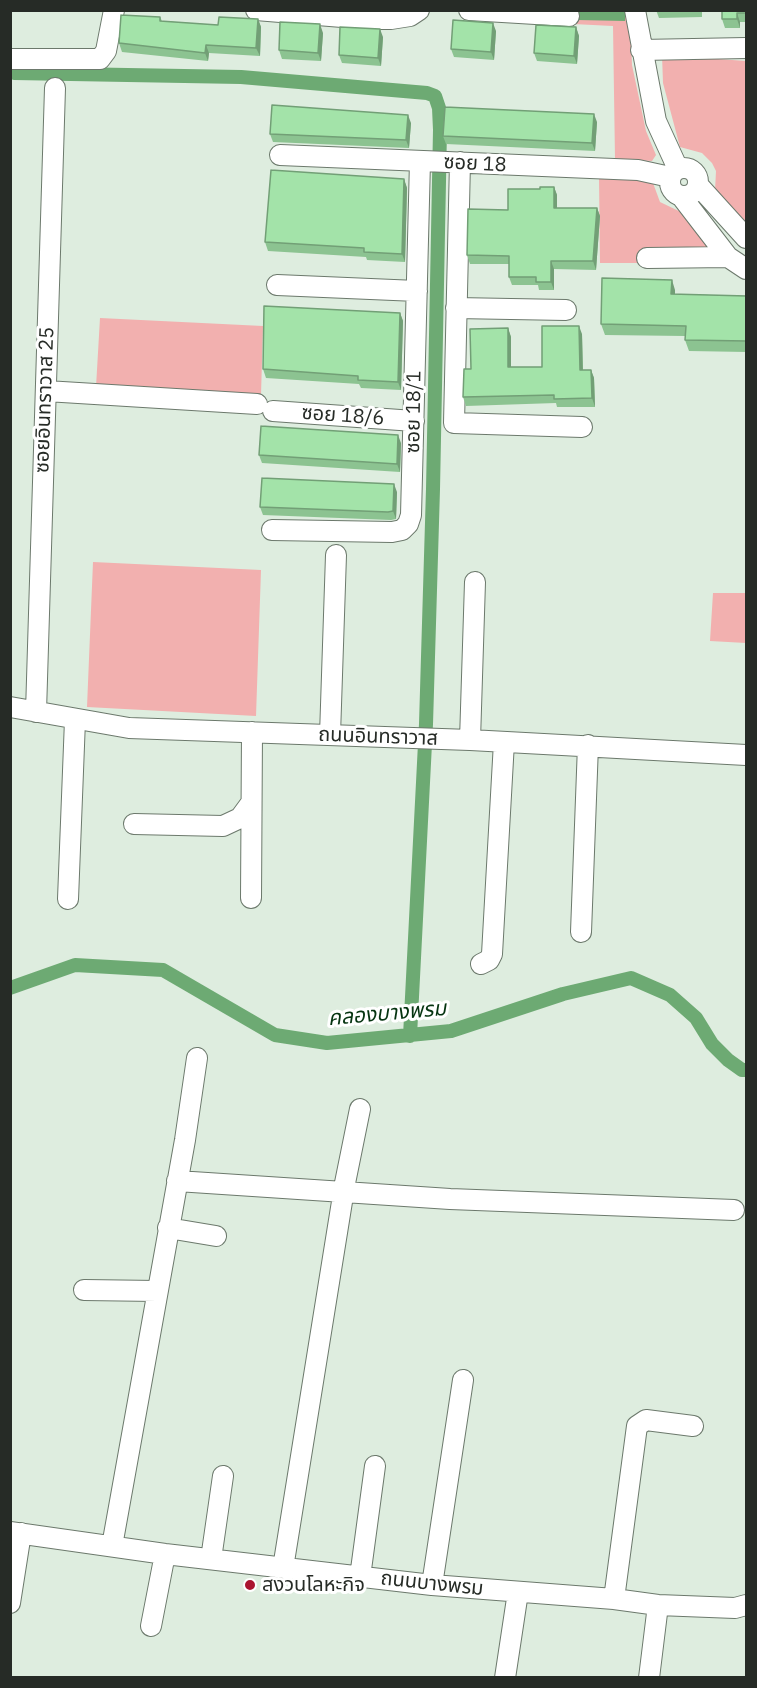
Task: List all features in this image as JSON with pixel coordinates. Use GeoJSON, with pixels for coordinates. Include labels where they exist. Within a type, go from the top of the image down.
{"type":"FeatureCollection","features":[{"type":"Feature","properties":{"kind":"street"},"geometry":{"type":"LineString","coordinates":[[10,59],[100,59],[106,51],[114,10]]}},
{"type":"Feature","properties":{"kind":"street"},"geometry":{"type":"LineString","coordinates":[[256,10],[367,19],[410,16],[419,10]]}},
{"type":"Feature","properties":{"kind":"street"},"geometry":{"type":"LineString","coordinates":[[469,10],[569,16]]}},
{"type":"Feature","properties":{"kind":"street"},"geometry":{"type":"LineString","coordinates":[[635,10],[656,121],[674,173],[670,187],[681,196],[729,257],[747,269]]}},
{"type":"Feature","properties":{"kind":"street"},"geometry":{"type":"LineString","coordinates":[[641,50],[747,48]]}},
{"type":"Feature","properties":{"kind":"street","name":"ซอยอินทราวาส 25"},"geometry":{"type":"LineString","coordinates":[[36,712],[55,88]]}},
{"type":"Feature","properties":{"kind":"street","name":"ซอย 18"},"geometry":{"type":"LineString","coordinates":[[279,155],[674,173]]}},
{"type":"Feature","properties":{"kind":"street","name":"ซอย 18/1"},"geometry":{"type":"LineString","coordinates":[[272,530],[392,532],[402,530],[411,515],[417,291],[425,161]]}},
{"type":"Feature","properties":{"kind":"street"},"geometry":{"type":"LineString","coordinates":[[456,162],[454,423],[582,427]]}},
{"type":"Feature","properties":{"kind":"street"},"geometry":{"type":"LineString","coordinates":[[674,173],[692,169],[698,176],[698,185],[690,195],[681,196]]}},
{"type":"Feature","properties":{"kind":"street"},"geometry":{"type":"LineString","coordinates":[[698,185],[747,238]]}},
{"type":"Feature","properties":{"kind":"street"},"geometry":{"type":"LineString","coordinates":[[647,258],[729,257]]}},
{"type":"Feature","properties":{"kind":"street"},"geometry":{"type":"LineString","coordinates":[[277,285],[417,291]]}},
{"type":"Feature","properties":{"kind":"street"},"geometry":{"type":"LineString","coordinates":[[456,308],[566,310]]}},
{"type":"Feature","properties":{"kind":"street","name":"ซอย 18/6"},"geometry":{"type":"LineString","coordinates":[[46,391],[265,407],[414,421]]}},
{"type":"Feature","properties":{"kind":"street"},"geometry":{"type":"LineString","coordinates":[[330,735],[336,555]]}},
{"type":"Feature","properties":{"kind":"street"},"geometry":{"type":"LineString","coordinates":[[470,740],[475,582]]}},
{"type":"Feature","properties":{"kind":"street","name":"ถนนอินทราวาส"},"geometry":{"type":"LineString","coordinates":[[10,707],[129,728],[425,738],[747,755]]}},
{"type":"Feature","properties":{"kind":"street"},"geometry":{"type":"LineString","coordinates":[[68,899],[75,720]]}},
{"type":"Feature","properties":{"kind":"street"},"geometry":{"type":"LineString","coordinates":[[251,897],[252,732]]}},
{"type":"Feature","properties":{"kind":"street"},"geometry":{"type":"LineString","coordinates":[[505,936],[509,742]]}},
{"type":"Feature","properties":{"kind":"street"},"geometry":{"type":"LineString","coordinates":[[481,964],[489,960],[492,954],[509,742]]}},
{"type":"Feature","properties":{"kind":"street"},"geometry":{"type":"LineString","coordinates":[[581,932],[588,746]]}},
{"type":"Feature","properties":{"kind":"street"},"geometry":{"type":"LineString","coordinates":[[134,824],[223,826],[240,818],[251,803]]}},
{"type":"Feature","properties":{"kind":"street"},"geometry":{"type":"LineString","coordinates":[[112,1546],[197,1058]]}},
{"type":"Feature","properties":{"kind":"street"},"geometry":{"type":"LineString","coordinates":[[283,1568],[344,1191],[360,1109]]}},
{"type":"Feature","properties":{"kind":"street"},"geometry":{"type":"LineString","coordinates":[[177,1181],[450,1199],[734,1210]]}},
{"type":"Feature","properties":{"kind":"street"},"geometry":{"type":"LineString","coordinates":[[168,1228],[216,1236]]}},
{"type":"Feature","properties":{"kind":"street"},"geometry":{"type":"LineString","coordinates":[[84,1290],[157,1291]]}},
{"type":"Feature","properties":{"kind":"street"},"geometry":{"type":"LineString","coordinates":[[432,1585],[463,1380]]}},
{"type":"Feature","properties":{"kind":"street"},"geometry":{"type":"LineString","coordinates":[[614,1599],[638,1426],[646,1420],[693,1426]]}},
{"type":"Feature","properties":{"kind":"street"},"geometry":{"type":"LineString","coordinates":[[360,1577],[375,1466]]}},
{"type":"Feature","properties":{"kind":"street"},"geometry":{"type":"LineString","coordinates":[[211,1559],[224,1476]]}},
{"type":"Feature","properties":{"kind":"street"},"geometry":{"type":"LineString","coordinates":[[10,1603],[16,1532]]}},
{"type":"Feature","properties":{"kind":"street","name":"ถนนบางพรม"},"geometry":{"type":"LineString","coordinates":[[16,1532],[165,1554],[432,1585],[614,1599],[658,1605],[735,1608],[747,1605]]}},
{"type":"Feature","properties":{"kind":"street"},"geometry":{"type":"LineString","coordinates":[[151,1626],[165,1554]]}},
{"type":"Feature","properties":{"kind":"street"},"geometry":{"type":"LineString","coordinates":[[505,1677],[518,1592]]}},
{"type":"Feature","properties":{"kind":"street"},"geometry":{"type":"LineString","coordinates":[[649,1677],[658,1605]]}},
{"type":"Feature","properties":{"kind":"shaded area"},"geometry":{"type":"Polygon","coordinates":[[[573,11],[630,11],[632,65],[646,131],[656,155],[652,161],[615,159],[613,26],[573,24],[573,11]]]}},
{"type":"Feature","properties":{"kind":"shaded area"},"geometry":{"type":"Polygon","coordinates":[[[577,11],[625,11],[625,21],[577,20],[577,11]]]}},
{"type":"Feature","properties":{"kind":"shaded area"},"geometry":{"type":"Polygon","coordinates":[[[662,55],[746,61],[746,228],[715,191],[716,171],[712,163],[702,153],[680,147],[663,83],[662,55]]]}},
{"type":"Feature","properties":{"kind":"shaded area"},"geometry":{"type":"Polygon","coordinates":[[[599,177],[645,178],[653,183],[660,202],[685,214],[709,245],[706,252],[643,263],[600,263],[599,177]]]}},
{"type":"Feature","properties":{"kind":"shaded area"},"geometry":{"type":"Polygon","coordinates":[[[100,318],[263,326],[261,395],[96,387],[100,318]]]}},
{"type":"Feature","properties":{"kind":"shaded area"},"geometry":{"type":"Polygon","coordinates":[[[93,562],[261,570],[256,716],[87,707],[93,562]]]}},
{"type":"Feature","properties":{"kind":"shaded area"},"geometry":{"type":"Polygon","coordinates":[[[713,593],[746,593],[746,643],[710,641],[713,593]]]}},
{"type":"Feature","properties":{"kind":"building"},"geometry":{"type":"Polygon","coordinates":[[[722,10],[747,10],[747,13],[737,13],[737,19],[722,19],[722,10]]]}},
{"type":"Feature","properties":{"kind":"building"},"geometry":{"type":"Polygon","coordinates":[[[121,15],[160,17],[160,21],[218,25],[219,17],[258,19],[256,48],[206,45],[205,53],[119,43],[121,15]]]}},
{"type":"Feature","properties":{"kind":"building"},"geometry":{"type":"Polygon","coordinates":[[[453,20],[493,23],[491,52],[451,49],[453,20]]]}},
{"type":"Feature","properties":{"kind":"building"},"geometry":{"type":"Polygon","coordinates":[[[280,22],[320,24],[318,53],[279,50],[280,22]]]}},
{"type":"Feature","properties":{"kind":"building"},"geometry":{"type":"Polygon","coordinates":[[[536,25],[576,27],[574,56],[534,53],[536,25]]]}},
{"type":"Feature","properties":{"kind":"building"},"geometry":{"type":"Polygon","coordinates":[[[340,27],[380,29],[378,58],[339,55],[340,27]]]}},
{"type":"Feature","properties":{"kind":"building"},"geometry":{"type":"Polygon","coordinates":[[[272,105],[408,115],[406,140],[270,134],[272,105]]]}},
{"type":"Feature","properties":{"kind":"building"},"geometry":{"type":"Polygon","coordinates":[[[445,107],[594,114],[592,143],[443,136],[445,107]]]}},
{"type":"Feature","properties":{"kind":"building"},"geometry":{"type":"Polygon","coordinates":[[[271,170],[404,179],[402,254],[364,252],[364,248],[265,242],[271,170]]]}},
{"type":"Feature","properties":{"kind":"building"},"geometry":{"type":"Polygon","coordinates":[[[540,187],[554,187],[554,208],[597,208],[593,261],[551,261],[551,282],[536,282],[536,277],[509,277],[509,256],[467,255],[468,209],[508,210],[508,189],[540,189],[540,187]]]}},
{"type":"Feature","properties":{"kind":"building"},"geometry":{"type":"Polygon","coordinates":[[[602,278],[672,280],[671,294],[747,296],[747,341],[685,340],[686,326],[601,324],[602,278]]]}},
{"type":"Feature","properties":{"kind":"building"},"geometry":{"type":"Polygon","coordinates":[[[264,306],[400,313],[398,382],[358,380],[358,376],[263,369],[264,306]]]}},
{"type":"Feature","properties":{"kind":"building"},"geometry":{"type":"Polygon","coordinates":[[[542,326],[579,326],[580,370],[591,370],[592,398],[554,399],[554,395],[463,397],[464,369],[471,369],[470,329],[508,328],[508,367],[542,367],[542,326]]]}},
{"type":"Feature","properties":{"kind":"building"},"geometry":{"type":"Polygon","coordinates":[[[261,426],[398,435],[397,464],[259,455],[261,426]]]}},
{"type":"Feature","properties":{"kind":"building"},"geometry":{"type":"Polygon","coordinates":[[[262,478],[394,484],[393,511],[260,507],[262,478]]]}},
{"type":"Feature","properties":{"kind":"waterway"},"geometry":{"type":"LineString","coordinates":[[14,73],[241,77],[427,93],[435,96],[439,108],[440,130],[433,489],[426,724],[410,1036]]}},
{"type":"Feature","properties":{"kind":"waterway","name":"คลองบางพรม"},"geometry":{"type":"LineString","coordinates":[[10,988],[75,965],[163,970],[275,1035],[327,1043],[451,1031],[563,994],[631,978],[670,995],[696,1018],[712,1044],[728,1060],[742,1070],[746,1070]]}},
{"type":"Feature","properties":{"kind":"place","name":"สงวนโลหะกิจ"},"geometry":{"type":"Point","coordinates":[250,1585]}}]}
